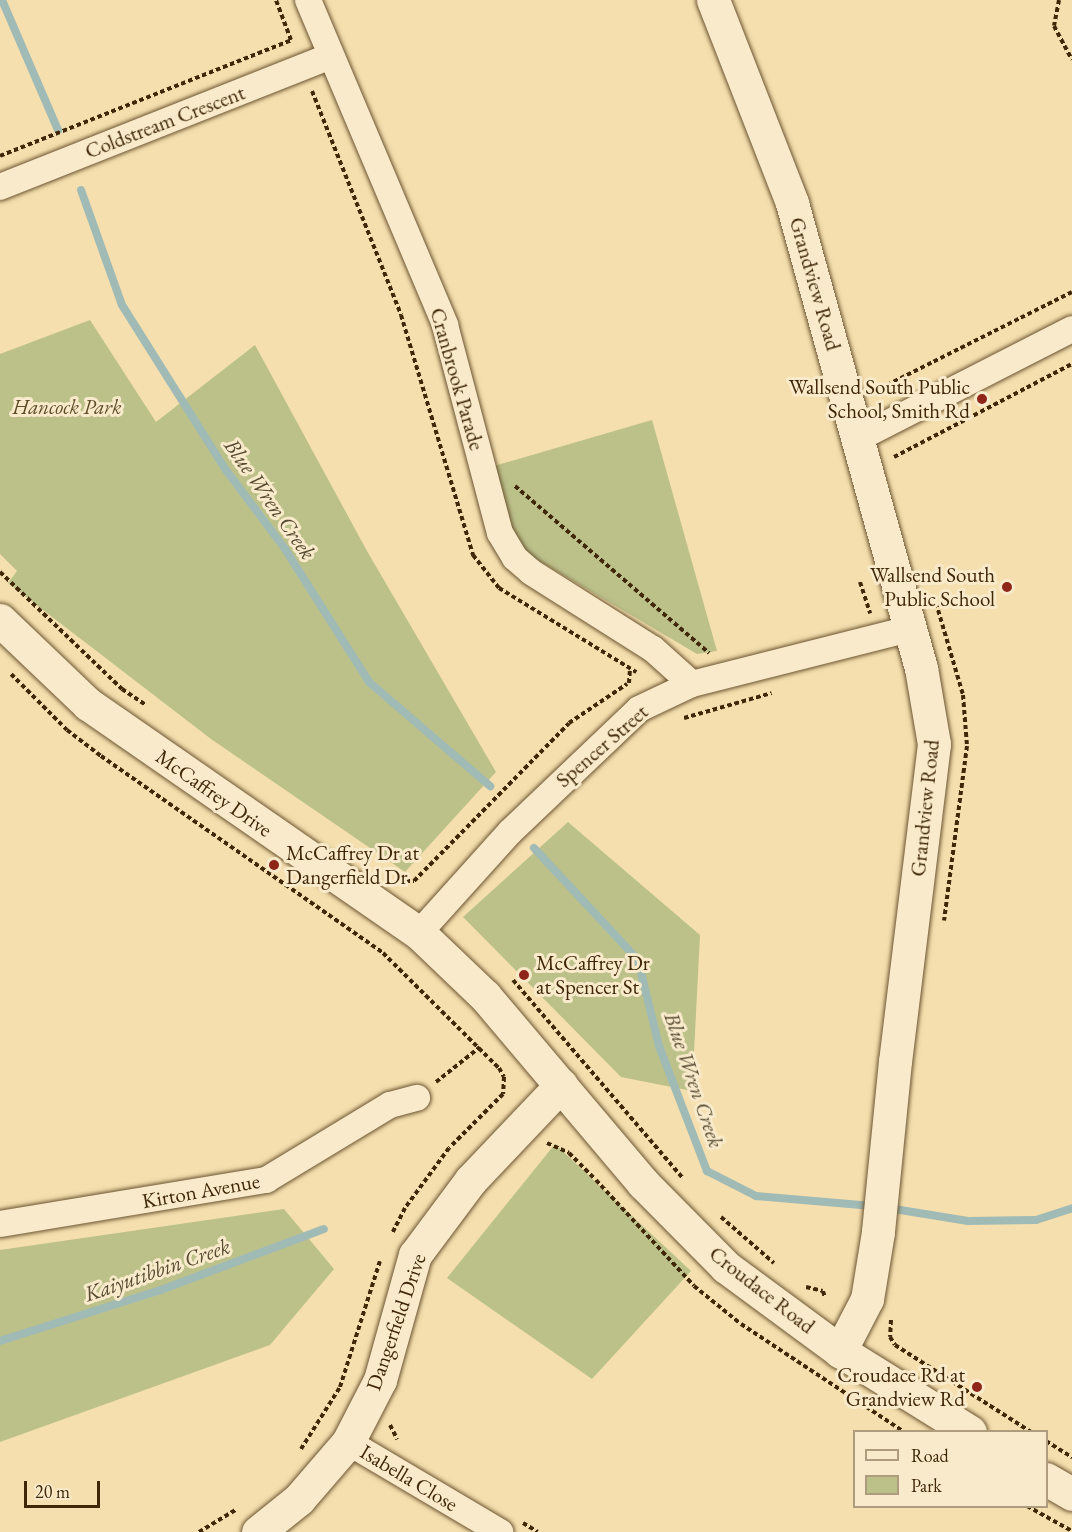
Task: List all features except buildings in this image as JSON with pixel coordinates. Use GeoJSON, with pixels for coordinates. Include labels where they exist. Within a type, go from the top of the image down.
{"type":"FeatureCollection","features":[{"type":"Feature","properties":{"kind":"street","name":"Cranbrook Parade"},"geometry":{"type":"LineString","coordinates":[[308,0],[329,57],[414,242],[445,326],[500,533],[514,558],[531,572],[653,650],[692,684]]}},
{"type":"Feature","properties":{"kind":"street","name":"Grandview Road"},"geometry":{"type":"LineString","coordinates":[[713,0],[792,203],[859,438],[910,629],[931,714],[934,744],[878,1232],[867,1299],[840,1351]]}},
{"type":"Feature","properties":{"kind":"street","name":"Coldstream Crescent"},"geometry":{"type":"LineString","coordinates":[[0,187],[329,57]]}},
{"type":"Feature","properties":{"kind":"street"},"geometry":{"type":"LineString","coordinates":[[859,438],[1072,329]]}},
{"type":"Feature","properties":{"kind":"street","name":"McCaffrey Drive"},"geometry":{"type":"LineString","coordinates":[[3,627],[88,704],[418,933],[485,996],[561,1085]]}},
{"type":"Feature","properties":{"kind":"street","name":"Spencer Street"},"geometry":{"type":"LineString","coordinates":[[418,933],[593,749],[639,709],[692,684],[910,629]]}},
{"type":"Feature","properties":{"kind":"street","name":"Croudace Road"},"geometry":{"type":"LineString","coordinates":[[561,1085],[643,1183],[726,1267],[840,1351],[968,1430]]}},
{"type":"Feature","properties":{"kind":"street","name":"Dangerfield Drive"},"geometry":{"type":"LineString","coordinates":[[258,1532],[299,1499],[348,1442],[380,1380],[415,1255],[471,1180],[561,1085]]}},
{"type":"Feature","properties":{"kind":"street","name":"Kirton Avenue"},"geometry":{"type":"LineString","coordinates":[[0,1224],[266,1180],[390,1105],[417,1098]]}},
{"type":"Feature","properties":{"kind":"street","name":"Isabella Close"},"geometry":{"type":"LineString","coordinates":[[348,1442],[509,1526]]}},
{"type":"Feature","properties":{"kind":"street"},"geometry":{"type":"LineString","coordinates":[[1048,1480],[1072,1494]]}},
{"type":"Feature","properties":{"kind":"path"},"geometry":{"type":"LineString","coordinates":[[0,156],[291,40],[276,0]]}},
{"type":"Feature","properties":{"kind":"path"},"geometry":{"type":"LineString","coordinates":[[1059,0],[1054,26],[1072,60]]}},
{"type":"Feature","properties":{"kind":"path"},"geometry":{"type":"LineString","coordinates":[[874,391],[872,385],[888,385],[1072,292]]}},
{"type":"Feature","properties":{"kind":"path"},"geometry":{"type":"LineString","coordinates":[[894,457],[1072,364]]}},
{"type":"Feature","properties":{"kind":"path"},"geometry":{"type":"LineString","coordinates":[[509,480],[714,658]]}},
{"type":"Feature","properties":{"kind":"path"},"geometry":{"type":"LineString","coordinates":[[0,572],[122,689],[151,709]]}},
{"type":"Feature","properties":{"kind":"path"},"geometry":{"type":"LineString","coordinates":[[4,667],[93,750],[383,953],[456,1025]]}},
{"type":"Feature","properties":{"kind":"path"},"geometry":{"type":"LineString","coordinates":[[629,683],[630,668]]}},
{"type":"Feature","properties":{"kind":"path"},"geometry":{"type":"LineString","coordinates":[[392,876],[401,883],[414,881],[569,723],[636,680]]}},
{"type":"Feature","properties":{"kind":"path"},"geometry":{"type":"LineString","coordinates":[[679,719],[781,690]]}},
{"type":"Feature","properties":{"kind":"path"},"geometry":{"type":"LineString","coordinates":[[506,974],[550,1019],[689,1185]]}},
{"type":"Feature","properties":{"kind":"path"},"geometry":{"type":"LineString","coordinates":[[417,1098],[480,1047]]}},
{"type":"Feature","properties":{"kind":"path"},"geometry":{"type":"LineString","coordinates":[[542,1144],[550,1142],[561,1148],[596,1180]]}},
{"type":"Feature","properties":{"kind":"path"},"geometry":{"type":"LineString","coordinates":[[718,1214],[782,1270]]}},
{"type":"Feature","properties":{"kind":"path"},"geometry":{"type":"LineString","coordinates":[[796,1281],[810,1289],[823,1291],[825,1298]]}},
{"type":"Feature","properties":{"kind":"path"},"geometry":{"type":"LineString","coordinates":[[889,1333],[901,1350],[1029,1430]]}},
{"type":"Feature","properties":{"kind":"path"},"geometry":{"type":"LineString","coordinates":[[391,1419],[392,1434],[406,1447]]}},
{"type":"Feature","properties":{"kind":"path"},"geometry":{"type":"LineString","coordinates":[[1048,1442],[1072,1457]]}},
{"type":"Feature","properties":{"kind":"path"},"geometry":{"type":"LineString","coordinates":[[1031,1508],[1072,1531]]}},
{"type":"Feature","properties":{"kind":"path"},"geometry":{"type":"LineString","coordinates":[[509,1526],[538,1532]]}},
{"type":"Feature","properties":{"kind":"green space","name":"Hancock Park"},"geometry":{"type":"Polygon","coordinates":[[[90,320],[156,422],[255,345],[367,551],[496,772],[405,872],[211,739],[8,583],[17,571],[0,554],[0,354],[90,320]]]}},
{"type":"Feature","properties":{"kind":"green space"},"geometry":{"type":"Polygon","coordinates":[[[652,420],[717,651],[697,654],[526,553],[512,532],[494,466],[652,420]]]}},
{"type":"Feature","properties":{"kind":"green space"},"geometry":{"type":"Polygon","coordinates":[[[568,822],[700,935],[692,1091],[621,1077],[463,917],[568,822]]]}},
{"type":"Feature","properties":{"kind":"green space"},"geometry":{"type":"Polygon","coordinates":[[[555,1144],[691,1271],[592,1379],[447,1278],[555,1144]]]}},
{"type":"Feature","properties":{"kind":"green space"},"geometry":{"type":"Polygon","coordinates":[[[284,1209],[334,1269],[270,1345],[0,1442],[0,1250],[284,1209]]]}},
{"type":"Feature","properties":{"kind":"waterway","name":"Blue Wren Creek"},"geometry":{"type":"LineString","coordinates":[[2,0],[58,130]]}},
{"type":"Feature","properties":{"kind":"waterway","name":"Blue Wren Creek"},"geometry":{"type":"LineString","coordinates":[[81,190],[122,305],[226,470],[285,549],[369,682],[490,786]]}},
{"type":"Feature","properties":{"kind":"waterway","name":"Blue Wren Creek"},"geometry":{"type":"LineString","coordinates":[[534,848],[638,960],[659,1046],[707,1171],[756,1196],[873,1206]]}},
{"type":"Feature","properties":{"kind":"waterway","name":"Blue Wren Creek"},"geometry":{"type":"LineString","coordinates":[[888,1208],[968,1221],[1036,1220],[1072,1208]]}},
{"type":"Feature","properties":{"kind":"waterway","name":"Kaiyutibbin Creek"},"geometry":{"type":"LineString","coordinates":[[0,1341],[158,1291],[324,1229]]}},
{"type":"Feature","properties":{"kind":"place","name":"Wallsend South Public School, Smith Rd"},"geometry":{"type":"Point","coordinates":[982,399]}},
{"type":"Feature","properties":{"kind":"place","name":"Wallsend South Public School"},"geometry":{"type":"Point","coordinates":[1007,587]}},
{"type":"Feature","properties":{"kind":"place","name":"McCaffrey Dr at Dangerfield Dr"},"geometry":{"type":"Point","coordinates":[274,865]}},
{"type":"Feature","properties":{"kind":"place","name":"McCaffrey Dr at Spencer St"},"geometry":{"type":"Point","coordinates":[524,975]}},
{"type":"Feature","properties":{"kind":"place","name":"Croudace Rd at Grandview Rd"},"geometry":{"type":"Point","coordinates":[977,1387]}}]}
